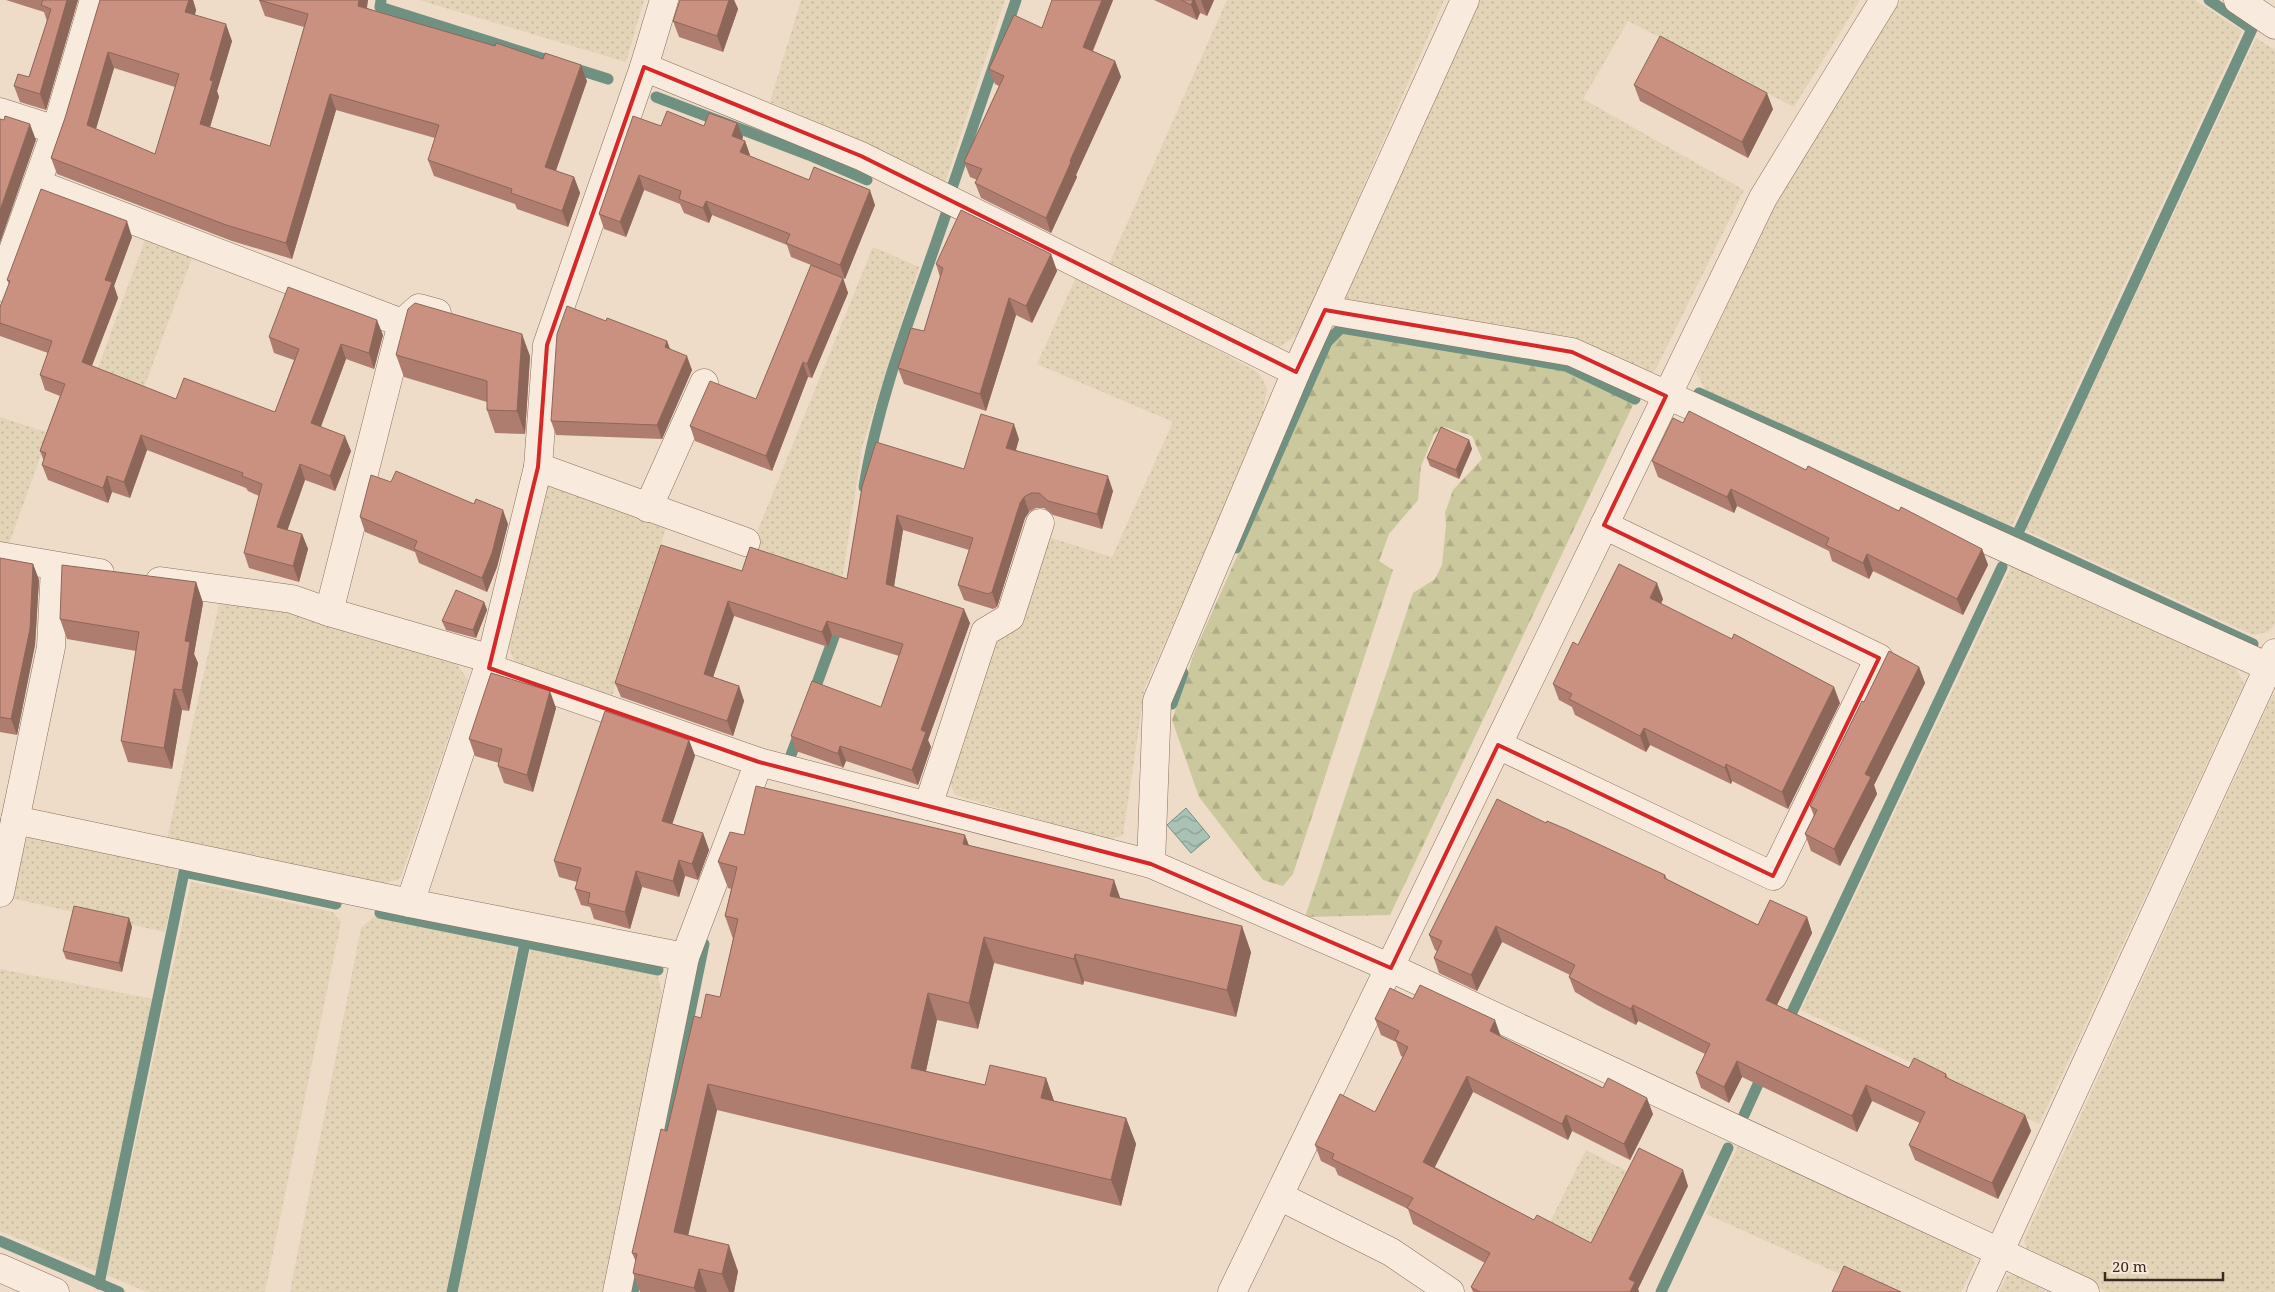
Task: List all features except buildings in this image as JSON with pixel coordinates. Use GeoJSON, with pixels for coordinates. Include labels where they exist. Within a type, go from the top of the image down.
{"type":"FeatureCollection","features":[{"type":"Feature","properties":{"kind":"street"},"geometry":{"type":"LineString","coordinates":[[0,287],[56,130],[94,0]]}},
{"type":"Feature","properties":{"kind":"street"},"geometry":{"type":"LineString","coordinates":[[410,903],[490,663],[538,467],[547,345],[644,67],[664,0]]}},
{"type":"Feature","properties":{"kind":"street"},"geometry":{"type":"LineString","coordinates":[[1151,864],[1157,701],[1296,372],[1464,0]]}},
{"type":"Feature","properties":{"kind":"street"},"geometry":{"type":"LineString","coordinates":[[1232,1292],[1391,968],[1762,198],[1884,0]]}},
{"type":"Feature","properties":{"kind":"street"},"geometry":{"type":"LineString","coordinates":[[2238,0],[2275,26]]}},
{"type":"Feature","properties":{"kind":"street"},"geometry":{"type":"LineString","coordinates":[[644,67],[861,156],[1296,372]]}},
{"type":"Feature","properties":{"kind":"street"},"geometry":{"type":"LineString","coordinates":[[0,112],[56,130]]}},
{"type":"Feature","properties":{"kind":"street"},"geometry":{"type":"LineString","coordinates":[[38,184],[402,323]]}},
{"type":"Feature","properties":{"kind":"street"},"geometry":{"type":"LineString","coordinates":[[329,612],[402,323],[420,308],[465,322]]}},
{"type":"Feature","properties":{"kind":"street"},"geometry":{"type":"LineString","coordinates":[[1325,310],[1572,352],[1666,396],[2273,663],[1981,1292]]}},
{"type":"Feature","properties":{"kind":"street"},"geometry":{"type":"LineString","coordinates":[[519,337],[547,345]]}},
{"type":"Feature","properties":{"kind":"street"},"geometry":{"type":"LineString","coordinates":[[648,508],[704,383]]}},
{"type":"Feature","properties":{"kind":"street"},"geometry":{"type":"LineString","coordinates":[[538,467],[746,542]]}},
{"type":"Feature","properties":{"kind":"street"},"geometry":{"type":"LineString","coordinates":[[928,806],[985,632],[1010,617],[1040,523]]}},
{"type":"Feature","properties":{"kind":"street"},"geometry":{"type":"LineString","coordinates":[[1498,745],[1773,876],[1879,658],[1604,525]]}},
{"type":"Feature","properties":{"kind":"street"},"geometry":{"type":"LineString","coordinates":[[0,556],[54,567],[292,599],[490,663],[759,762],[1151,864],[1391,968],[2085,1292]]}},
{"type":"Feature","properties":{"kind":"street"},"geometry":{"type":"LineString","coordinates":[[0,894],[51,647],[54,567]]}},
{"type":"Feature","properties":{"kind":"street"},"geometry":{"type":"LineString","coordinates":[[617,1292],[684,956],[759,762]]}},
{"type":"Feature","properties":{"kind":"street"},"geometry":{"type":"LineString","coordinates":[[15,820],[410,903],[684,956]]}},
{"type":"Feature","properties":{"kind":"street"},"geometry":{"type":"LineString","coordinates":[[1279,1196],[1391,1252],[1450,1292]]}},
{"type":"Feature","properties":{"kind":"street"},"geometry":{"type":"LineString","coordinates":[[0,1268],[55,1292]]}},
{"type":"Feature","properties":{"kind":"highlighted area"},"geometry":{"type":"Polygon","coordinates":[[[644,67],[861,156],[1296,372],[1325,310],[1572,352],[1666,396],[1604,525],[1879,658],[1773,876],[1498,745],[1391,968],[1151,864],[759,762],[489,668],[538,467],[547,345],[644,67]]]}},
{"type":"Feature","properties":{"kind":"shaded area"},"geometry":{"type":"Polygon","coordinates":[[[419,0],[644,0],[626,62],[419,0]]]}},
{"type":"Feature","properties":{"kind":"shaded area"},"geometry":{"type":"Polygon","coordinates":[[[801,0],[1005,0],[945,183],[865,143],[770,102],[801,0]]]}},
{"type":"Feature","properties":{"kind":"shaded area"},"geometry":{"type":"Polygon","coordinates":[[[1227,0],[1444,0],[1300,333],[1277,349],[1108,266],[1227,0]]]}},
{"type":"Feature","properties":{"kind":"shaded area"},"geometry":{"type":"Polygon","coordinates":[[[1475,0],[1860,0],[1794,107],[1628,21],[1583,99],[1744,190],[1655,371],[1643,374],[1347,303],[1342,293],[1475,0]]]}},
{"type":"Feature","properties":{"kind":"shaded area"},"geometry":{"type":"Polygon","coordinates":[[[1901,0],[2195,0],[2242,31],[2012,526],[1705,390],[1696,372],[1773,207],[1901,0]]]}},
{"type":"Feature","properties":{"kind":"shaded area"},"geometry":{"type":"Polygon","coordinates":[[[2256,38],[2275,50],[2275,622],[2270,631],[2253,635],[2025,530],[2256,38]]]}},
{"type":"Feature","properties":{"kind":"shaded area"},"geometry":{"type":"Polygon","coordinates":[[[146,237],[192,258],[143,390],[96,373],[146,237]]]}},
{"type":"Feature","properties":{"kind":"shaded area"},"geometry":{"type":"Polygon","coordinates":[[[873,247],[919,267],[862,447],[842,581],[756,553],[755,537],[873,247]]]}},
{"type":"Feature","properties":{"kind":"shaded area"},"geometry":{"type":"Polygon","coordinates":[[[1078,273],[1259,373],[1267,388],[1261,427],[1145,687],[1123,835],[1108,840],[955,795],[949,781],[993,641],[1045,536],[1112,557],[1173,422],[1037,364],[1078,273]]]}},
{"type":"Feature","properties":{"kind":"shaded area"},"geometry":{"type":"Polygon","coordinates":[[[0,417],[49,433],[7,549],[0,548],[0,417]]]}},
{"type":"Feature","properties":{"kind":"shaded area"},"geometry":{"type":"Polygon","coordinates":[[[554,482],[668,522],[611,699],[515,663],[505,638],[542,490],[554,482]]]}},
{"type":"Feature","properties":{"kind":"shaded area"},"geometry":{"type":"Polygon","coordinates":[[[2013,563],[2235,666],[2244,684],[2039,1124],[1801,1010],[2013,563]]]}},
{"type":"Feature","properties":{"kind":"shaded area"},"geometry":{"type":"Polygon","coordinates":[[[221,596],[285,610],[455,662],[468,680],[400,879],[384,883],[167,839],[221,596]]]}},
{"type":"Feature","properties":{"kind":"shaded area"},"geometry":{"type":"Polygon","coordinates":[[[2273,694],[2275,694],[2275,1292],[2107,1292],[2029,1255],[2024,1240],[2273,694]]]}},
{"type":"Feature","properties":{"kind":"shaded area"},"geometry":{"type":"Polygon","coordinates":[[[48,832],[180,861],[165,932],[10,898],[23,840],[48,832]]]}},
{"type":"Feature","properties":{"kind":"shaded area"},"geometry":{"type":"Polygon","coordinates":[[[191,882],[333,912],[341,922],[265,1292],[147,1292],[107,1275],[191,882]]]}},
{"type":"Feature","properties":{"kind":"shaded area"},"geometry":{"type":"Polygon","coordinates":[[[374,917],[517,947],[446,1292],[290,1292],[361,928],[374,917]]]}},
{"type":"Feature","properties":{"kind":"shaded area"},"geometry":{"type":"Polygon","coordinates":[[[531,948],[658,976],[663,998],[602,1292],[458,1292],[531,948]]]}},
{"type":"Feature","properties":{"kind":"shaded area"},"geometry":{"type":"Polygon","coordinates":[[[0,969],[153,999],[98,1272],[0,1231],[0,969]]]}},
{"type":"Feature","properties":{"kind":"shaded area"},"geometry":{"type":"Polygon","coordinates":[[[1739,1144],[1969,1249],[1975,1263],[1961,1292],[1880,1292],[1706,1214],[1739,1144]]]}},
{"type":"Feature","properties":{"kind":"shaded area"},"geometry":{"type":"Polygon","coordinates":[[[1586,1150],[1634,1175],[1596,1250],[1548,1226],[1586,1150]]]}},
{"type":"Feature","properties":{"kind":"shaded area"},"geometry":{"type":"Polygon","coordinates":[[[2019,1272],[2062,1292],[1999,1292],[2007,1276],[2019,1272]]]}},
{"type":"Feature","properties":{"kind":"green space"},"geometry":{"type":"Polygon","coordinates":[[[1341,332],[1565,371],[1634,403],[1390,915],[1305,917],[1413,593],[1435,579],[1442,565],[1446,525],[1445,513],[1453,490],[1482,459],[1472,436],[1444,427],[1435,433],[1421,466],[1418,500],[1389,534],[1379,561],[1393,570],[1293,874],[1283,886],[1263,880],[1199,797],[1172,720],[1194,653],[1331,345],[1341,332]]]}},
{"type":"Feature","properties":{"kind":"water"},"geometry":{"type":"Polygon","coordinates":[[[1186,808],[1210,837],[1191,853],[1167,825],[1186,808]]]}},
{"type":"Feature","properties":{"kind":"waterway"},"geometry":{"type":"LineString","coordinates":[[381,0],[380,7],[608,79]]}},
{"type":"Feature","properties":{"kind":"waterway"},"geometry":{"type":"LineString","coordinates":[[951,191],[1016,0]]}},
{"type":"Feature","properties":{"kind":"waterway"},"geometry":{"type":"LineString","coordinates":[[2017,535],[2252,29],[2209,0]]}},
{"type":"Feature","properties":{"kind":"waterway"},"geometry":{"type":"LineString","coordinates":[[656,97],[809,155],[867,180]]}},
{"type":"Feature","properties":{"kind":"waterway"},"geometry":{"type":"LineString","coordinates":[[864,487],[879,417],[889,383],[946,214]]}},
{"type":"Feature","properties":{"kind":"waterway"},"geometry":{"type":"LineString","coordinates":[[1236,548],[1327,342],[1341,328],[1566,366],[1635,399]]}},
{"type":"Feature","properties":{"kind":"waterway"},"geometry":{"type":"LineString","coordinates":[[1699,393],[2017,535],[2253,644]]}},
{"type":"Feature","properties":{"kind":"waterway"},"geometry":{"type":"LineString","coordinates":[[1786,1025],[2002,567]]}},
{"type":"Feature","properties":{"kind":"waterway"},"geometry":{"type":"LineString","coordinates":[[812,697],[839,623]]}},
{"type":"Feature","properties":{"kind":"waterway"},"geometry":{"type":"LineString","coordinates":[[1172,704],[1183,673]]}},
{"type":"Feature","properties":{"kind":"waterway"},"geometry":{"type":"LineString","coordinates":[[791,755],[800,731]]}},
{"type":"Feature","properties":{"kind":"waterway"},"geometry":{"type":"LineString","coordinates":[[99,1284],[184,872],[336,904]]}},
{"type":"Feature","properties":{"kind":"waterway"},"geometry":{"type":"LineString","coordinates":[[380,913],[658,970]]}},
{"type":"Feature","properties":{"kind":"waterway"},"geometry":{"type":"LineString","coordinates":[[452,1292],[525,943]]}},
{"type":"Feature","properties":{"kind":"waterway"},"geometry":{"type":"LineString","coordinates":[[663,1145],[704,944]]}},
{"type":"Feature","properties":{"kind":"waterway"},"geometry":{"type":"LineString","coordinates":[[1744,1115],[1764,1071]]}},
{"type":"Feature","properties":{"kind":"waterway"},"geometry":{"type":"LineString","coordinates":[[1661,1292],[1728,1148]]}},
{"type":"Feature","properties":{"kind":"waterway"},"geometry":{"type":"LineString","coordinates":[[0,1241],[119,1292]]}},
{"type":"Feature","properties":{"kind":"waterway"},"geometry":{"type":"LineString","coordinates":[[633,1292],[638,1266]]}}]}
